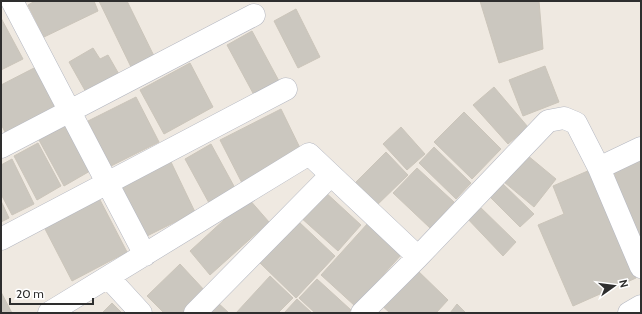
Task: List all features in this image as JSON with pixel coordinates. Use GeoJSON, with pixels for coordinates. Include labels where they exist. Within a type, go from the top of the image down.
{"type":"FeatureCollection","features":[{"type":"Feature","properties":{"kind":"street"},"geometry":{"type":"LineString","coordinates":[[12,1],[145,255]]}},
{"type":"Feature","properties":{"kind":"street"},"geometry":{"type":"LineString","coordinates":[[1,147],[254,15]]}},
{"type":"Feature","properties":{"kind":"street"},"geometry":{"type":"LineString","coordinates":[[1,239],[286,89]]}},
{"type":"Feature","properties":{"kind":"street"},"geometry":{"type":"LineString","coordinates":[[362,313],[418,257],[548,121],[564,118],[576,123],[599,168],[641,267]]}},
{"type":"Feature","properties":{"kind":"street"},"geometry":{"type":"LineString","coordinates":[[599,168],[641,148]]}},
{"type":"Feature","properties":{"kind":"street"},"geometry":{"type":"LineString","coordinates":[[49,313],[309,154],[418,257]]}},
{"type":"Feature","properties":{"kind":"street"},"geometry":{"type":"LineString","coordinates":[[195,313],[331,175]]}},
{"type":"Feature","properties":{"kind":"street"},"geometry":{"type":"LineString","coordinates":[[108,277],[141,313]]}},
{"type":"Feature","properties":{"kind":"street"},"geometry":{"type":"LineString","coordinates":[[629,313],[641,306]]}},
{"type":"Feature","properties":{"kind":"building"},"geometry":{"type":"Polygon","coordinates":[[[35,1],[94,1],[98,11],[44,37],[28,5],[35,1]]]}},
{"type":"Feature","properties":{"kind":"building"},"geometry":{"type":"Polygon","coordinates":[[[99,1],[127,1],[155,58],[132,69],[99,1]]]}},
{"type":"Feature","properties":{"kind":"building"},"geometry":{"type":"Polygon","coordinates":[[[480,1],[539,1],[543,49],[499,63],[480,1]]]}},
{"type":"Feature","properties":{"kind":"building"},"geometry":{"type":"Polygon","coordinates":[[[296,9],[320,57],[298,68],[274,21],[296,9]]]}},
{"type":"Feature","properties":{"kind":"building"},"geometry":{"type":"Polygon","coordinates":[[[1,18],[23,59],[1,70],[1,18]]]}},
{"type":"Feature","properties":{"kind":"building"},"geometry":{"type":"Polygon","coordinates":[[[252,31],[279,81],[254,95],[227,45],[252,31]]]}},
{"type":"Feature","properties":{"kind":"building"},"geometry":{"type":"Polygon","coordinates":[[[93,48],[100,59],[108,55],[120,76],[87,94],[69,62],[93,48]]]}},
{"type":"Feature","properties":{"kind":"building"},"geometry":{"type":"Polygon","coordinates":[[[190,63],[213,107],[164,134],[140,90],[190,63]]]}},
{"type":"Feature","properties":{"kind":"building"},"geometry":{"type":"Polygon","coordinates":[[[545,66],[559,102],[523,116],[509,80],[545,66]]]}},
{"type":"Feature","properties":{"kind":"building"},"geometry":{"type":"Polygon","coordinates":[[[36,67],[56,109],[6,134],[1,124],[1,85],[36,67]]]}},
{"type":"Feature","properties":{"kind":"building"},"geometry":{"type":"Polygon","coordinates":[[[494,87],[528,127],[508,144],[473,105],[494,87]]]}},
{"type":"Feature","properties":{"kind":"building"},"geometry":{"type":"Polygon","coordinates":[[[136,97],[159,142],[111,166],[88,121],[136,97]]]}},
{"type":"Feature","properties":{"kind":"building"},"geometry":{"type":"Polygon","coordinates":[[[281,109],[302,152],[242,183],[220,140],[281,109]]]}},
{"type":"Feature","properties":{"kind":"building"},"geometry":{"type":"Polygon","coordinates":[[[464,112],[501,149],[472,179],[434,142],[464,112]]]}},
{"type":"Feature","properties":{"kind":"building"},"geometry":{"type":"Polygon","coordinates":[[[66,126],[90,171],[64,186],[39,140],[66,126]]]}},
{"type":"Feature","properties":{"kind":"building"},"geometry":{"type":"Polygon","coordinates":[[[401,127],[425,154],[407,170],[383,144],[401,127]]]}},
{"type":"Feature","properties":{"kind":"building"},"geometry":{"type":"Polygon","coordinates":[[[38,143],[61,186],[37,200],[14,156],[38,143]]]}},
{"type":"Feature","properties":{"kind":"building"},"geometry":{"type":"Polygon","coordinates":[[[211,144],[235,188],[209,203],[185,159],[211,144]]]}},
{"type":"Feature","properties":{"kind":"building"},"geometry":{"type":"Polygon","coordinates":[[[434,147],[471,183],[456,199],[419,163],[434,147]]]}},
{"type":"Feature","properties":{"kind":"building"},"geometry":{"type":"Polygon","coordinates":[[[386,152],[408,175],[373,209],[351,187],[386,152]]]}},
{"type":"Feature","properties":{"kind":"building"},"geometry":{"type":"Polygon","coordinates":[[[527,155],[556,179],[534,207],[504,182],[527,155]]]}},
{"type":"Feature","properties":{"kind":"building"},"geometry":{"type":"Polygon","coordinates":[[[641,156],[641,259],[639,260],[613,168],[641,156]]]}},
{"type":"Feature","properties":{"kind":"building"},"geometry":{"type":"Polygon","coordinates":[[[12,159],[34,204],[12,215],[1,194],[1,165],[12,159]]]}},
{"type":"Feature","properties":{"kind":"building"},"geometry":{"type":"Polygon","coordinates":[[[171,162],[195,212],[143,238],[118,188],[171,162]]]}},
{"type":"Feature","properties":{"kind":"building"},"geometry":{"type":"Polygon","coordinates":[[[417,168],[454,202],[430,228],[393,193],[417,168]]]}},
{"type":"Feature","properties":{"kind":"building"},"geometry":{"type":"Polygon","coordinates":[[[590,170],[636,278],[573,306],[538,225],[564,214],[553,186],[590,170]]]}},
{"type":"Feature","properties":{"kind":"building"},"geometry":{"type":"Polygon","coordinates":[[[500,181],[534,214],[520,227],[487,194],[500,181]]]}},
{"type":"Feature","properties":{"kind":"building"},"geometry":{"type":"Polygon","coordinates":[[[323,190],[361,225],[338,251],[299,216],[323,190]]]}},
{"type":"Feature","properties":{"kind":"building"},"geometry":{"type":"Polygon","coordinates":[[[99,198],[127,252],[72,281],[44,227],[99,198]]]}},
{"type":"Feature","properties":{"kind":"building"},"geometry":{"type":"Polygon","coordinates":[[[248,198],[269,222],[210,275],[190,251],[248,198]]]}},
{"type":"Feature","properties":{"kind":"building"},"geometry":{"type":"Polygon","coordinates":[[[1,201],[9,218],[1,222],[1,201]]]}},
{"type":"Feature","properties":{"kind":"building"},"geometry":{"type":"Polygon","coordinates":[[[476,203],[516,242],[503,256],[464,215],[476,203]]]}},
{"type":"Feature","properties":{"kind":"building"},"geometry":{"type":"Polygon","coordinates":[[[298,221],[335,256],[296,298],[259,262],[298,221]]]}},
{"type":"Feature","properties":{"kind":"building"},"geometry":{"type":"Polygon","coordinates":[[[368,223],[402,254],[355,306],[321,275],[368,223]]]}},
{"type":"Feature","properties":{"kind":"building"},"geometry":{"type":"Polygon","coordinates":[[[180,264],[206,292],[185,313],[164,313],[147,296],[180,264]]]}},
{"type":"Feature","properties":{"kind":"building"},"geometry":{"type":"Polygon","coordinates":[[[414,267],[448,300],[436,313],[390,313],[379,303],[414,267]]]}},
{"type":"Feature","properties":{"kind":"building"},"geometry":{"type":"Polygon","coordinates":[[[270,276],[293,298],[278,313],[236,313],[270,276]]]}},
{"type":"Feature","properties":{"kind":"building"},"geometry":{"type":"Polygon","coordinates":[[[317,279],[351,310],[348,313],[315,313],[299,298],[317,279]]]}},
{"type":"Feature","properties":{"kind":"building"},"geometry":{"type":"Polygon","coordinates":[[[1,292],[12,313],[1,313],[1,292]]]}},
{"type":"Feature","properties":{"kind":"building"},"geometry":{"type":"Polygon","coordinates":[[[297,299],[312,313],[284,313],[297,299]]]}},
{"type":"Feature","properties":{"kind":"building"},"geometry":{"type":"Polygon","coordinates":[[[216,301],[229,313],[205,313],[216,301]]]}},
{"type":"Feature","properties":{"kind":"building"},"geometry":{"type":"Polygon","coordinates":[[[112,303],[122,313],[102,313],[112,303]]]}},
{"type":"Feature","properties":{"kind":"building"},"geometry":{"type":"Polygon","coordinates":[[[457,304],[466,313],[450,313],[457,304]]]}}]}
